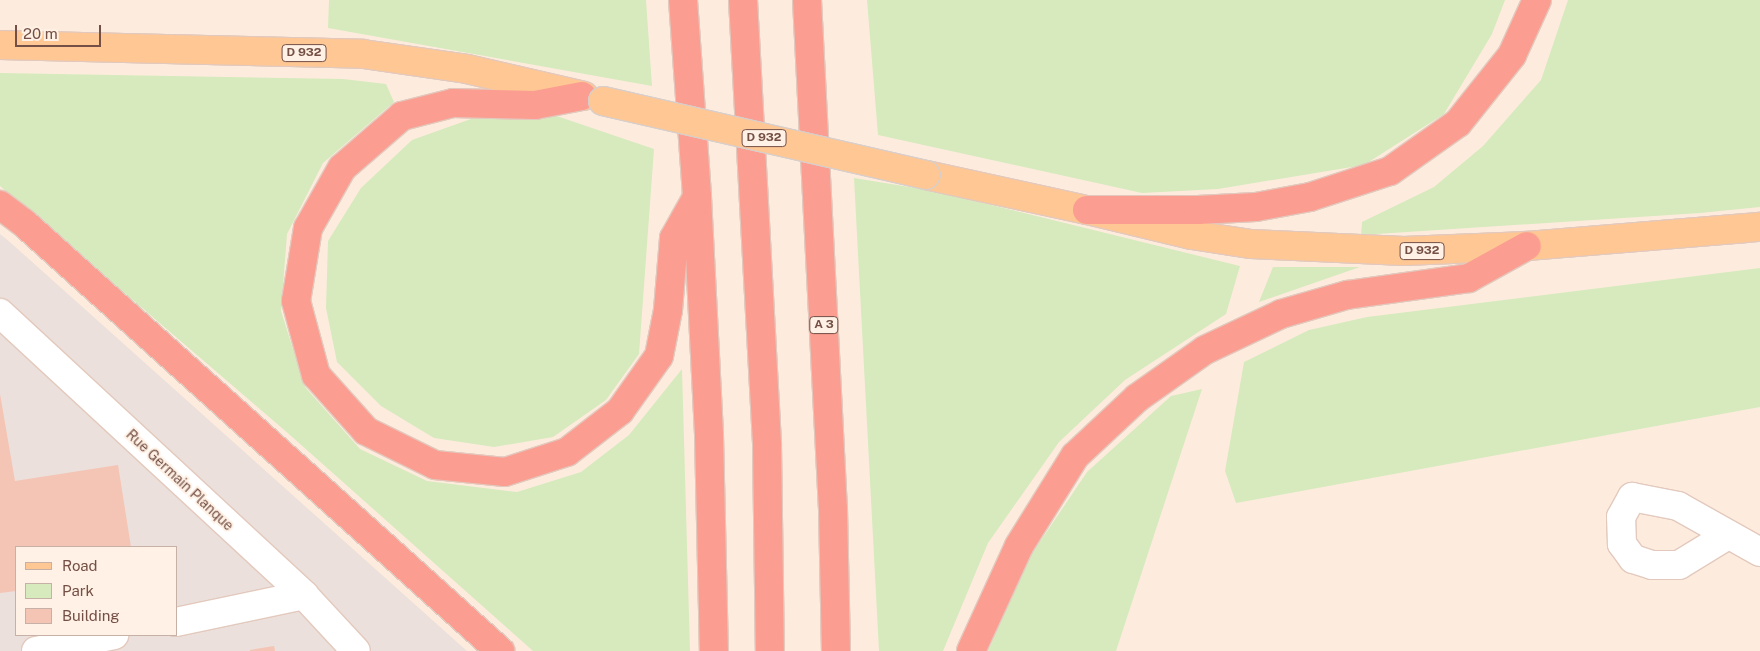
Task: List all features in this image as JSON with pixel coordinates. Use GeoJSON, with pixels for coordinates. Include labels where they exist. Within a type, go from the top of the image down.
{"type":"FeatureCollection","features":[{"type":"Feature","properties":{"kind":"highway"},"geometry":{"type":"LineString","coordinates":[[683,0],[697,197],[709,435],[714,651]]}},
{"type":"Feature","properties":{"kind":"highway"},"geometry":{"type":"LineString","coordinates":[[743,0],[768,445],[770,651]]}},
{"type":"Feature","properties":{"kind":"highway","name":"A 3"},"geometry":{"type":"LineString","coordinates":[[807,0],[833,509],[836,651]]}},
{"type":"Feature","properties":{"kind":"highway"},"geometry":{"type":"LineString","coordinates":[[1087,210],[1198,210],[1256,207],[1310,196],[1390,171],[1458,123],[1512,55],[1537,0]]}},
{"type":"Feature","properties":{"kind":"highway"},"geometry":{"type":"LineString","coordinates":[[592,98],[535,105],[454,103],[402,116],[342,168],[308,228],[296,301],[316,374],[366,431],[435,465],[505,472],[567,452],[620,410],[659,356],[668,310],[674,238],[697,197]]}},
{"type":"Feature","properties":{"kind":"highway"},"geometry":{"type":"LineString","coordinates":[[0,205],[25,224],[500,651]]}},
{"type":"Feature","properties":{"kind":"highway"},"geometry":{"type":"LineString","coordinates":[[971,651],[1018,546],[1075,456],[1137,398],[1206,350],[1281,314],[1347,295],[1469,278],[1527,246]]}},
{"type":"Feature","properties":{"kind":"main road","name":"D 932"},"geometry":{"type":"LineString","coordinates":[[0,45],[364,54],[467,69],[926,175],[1087,210],[1192,236],[1251,244],[1404,251],[1527,246],[1760,227]]}},
{"type":"Feature","properties":{"kind":"lane","name":"Rue Germain Planque"},"geometry":{"type":"LineString","coordinates":[[0,313],[304,595],[356,651]]}},
{"type":"Feature","properties":{"kind":"lane"},"geometry":{"type":"LineString","coordinates":[[1728,535],[1760,552]]}},
{"type":"Feature","properties":{"kind":"lane"},"geometry":{"type":"LineString","coordinates":[[178,622],[304,595]]}},
{"type":"Feature","properties":{"kind":"lane"},"geometry":{"type":"LineString","coordinates":[[36,651],[109,636]]}},
{"type":"Feature","properties":{"kind":"shaded area"},"geometry":{"type":"Polygon","coordinates":[[[0,234],[11,243],[467,651],[0,651],[0,234]]]}},
{"type":"Feature","properties":{"kind":"green space"},"geometry":{"type":"Polygon","coordinates":[[[329,0],[646,0],[652,86],[328,28],[329,0]]]}},
{"type":"Feature","properties":{"kind":"green space"},"geometry":{"type":"Polygon","coordinates":[[[867,0],[1505,0],[1492,34],[1444,114],[1364,165],[1218,189],[1142,193],[878,135],[867,0]]]}},
{"type":"Feature","properties":{"kind":"green space"},"geometry":{"type":"Polygon","coordinates":[[[1568,0],[1760,0],[1760,207],[1700,213],[1361,235],[1362,222],[1434,187],[1483,146],[1541,80],[1568,0]]]}},
{"type":"Feature","properties":{"kind":"green space"},"geometry":{"type":"Polygon","coordinates":[[[0,73],[343,79],[386,84],[394,102],[323,163],[287,234],[281,311],[305,387],[360,449],[427,481],[517,492],[581,472],[629,435],[682,369],[690,651],[533,651],[290,435],[0,186],[0,73]]]}},
{"type":"Feature","properties":{"kind":"green space"},"geometry":{"type":"Polygon","coordinates":[[[536,109],[654,149],[639,354],[606,400],[553,437],[494,447],[434,438],[381,406],[337,362],[326,308],[328,241],[361,188],[412,140],[482,115],[536,109]]]}},
{"type":"Feature","properties":{"kind":"green space"},"geometry":{"type":"Polygon","coordinates":[[[854,178],[934,191],[1240,266],[1226,314],[1125,380],[1059,442],[988,543],[943,651],[879,651],[854,178]]]}},
{"type":"Feature","properties":{"kind":"green space"},"geometry":{"type":"Polygon","coordinates":[[[1273,267],[1360,267],[1259,302],[1273,267]]]}},
{"type":"Feature","properties":{"kind":"green space"},"geometry":{"type":"Polygon","coordinates":[[[1760,268],[1760,407],[1236,503],[1225,471],[1244,362],[1309,330],[1367,317],[1760,268]]]}},
{"type":"Feature","properties":{"kind":"green space"},"geometry":{"type":"Polygon","coordinates":[[[1202,389],[1116,651],[988,651],[1031,555],[1087,472],[1171,396],[1202,389]]]}},
{"type":"Feature","properties":{"kind":"building"},"geometry":{"type":"Polygon","coordinates":[[[0,394],[15,481],[118,465],[131,546],[15,546],[15,591],[0,593],[0,394]]]}},
{"type":"Feature","properties":{"kind":"building"},"geometry":{"type":"Polygon","coordinates":[[[274,646],[275,651],[250,651],[250,650],[274,646]]]}}]}
